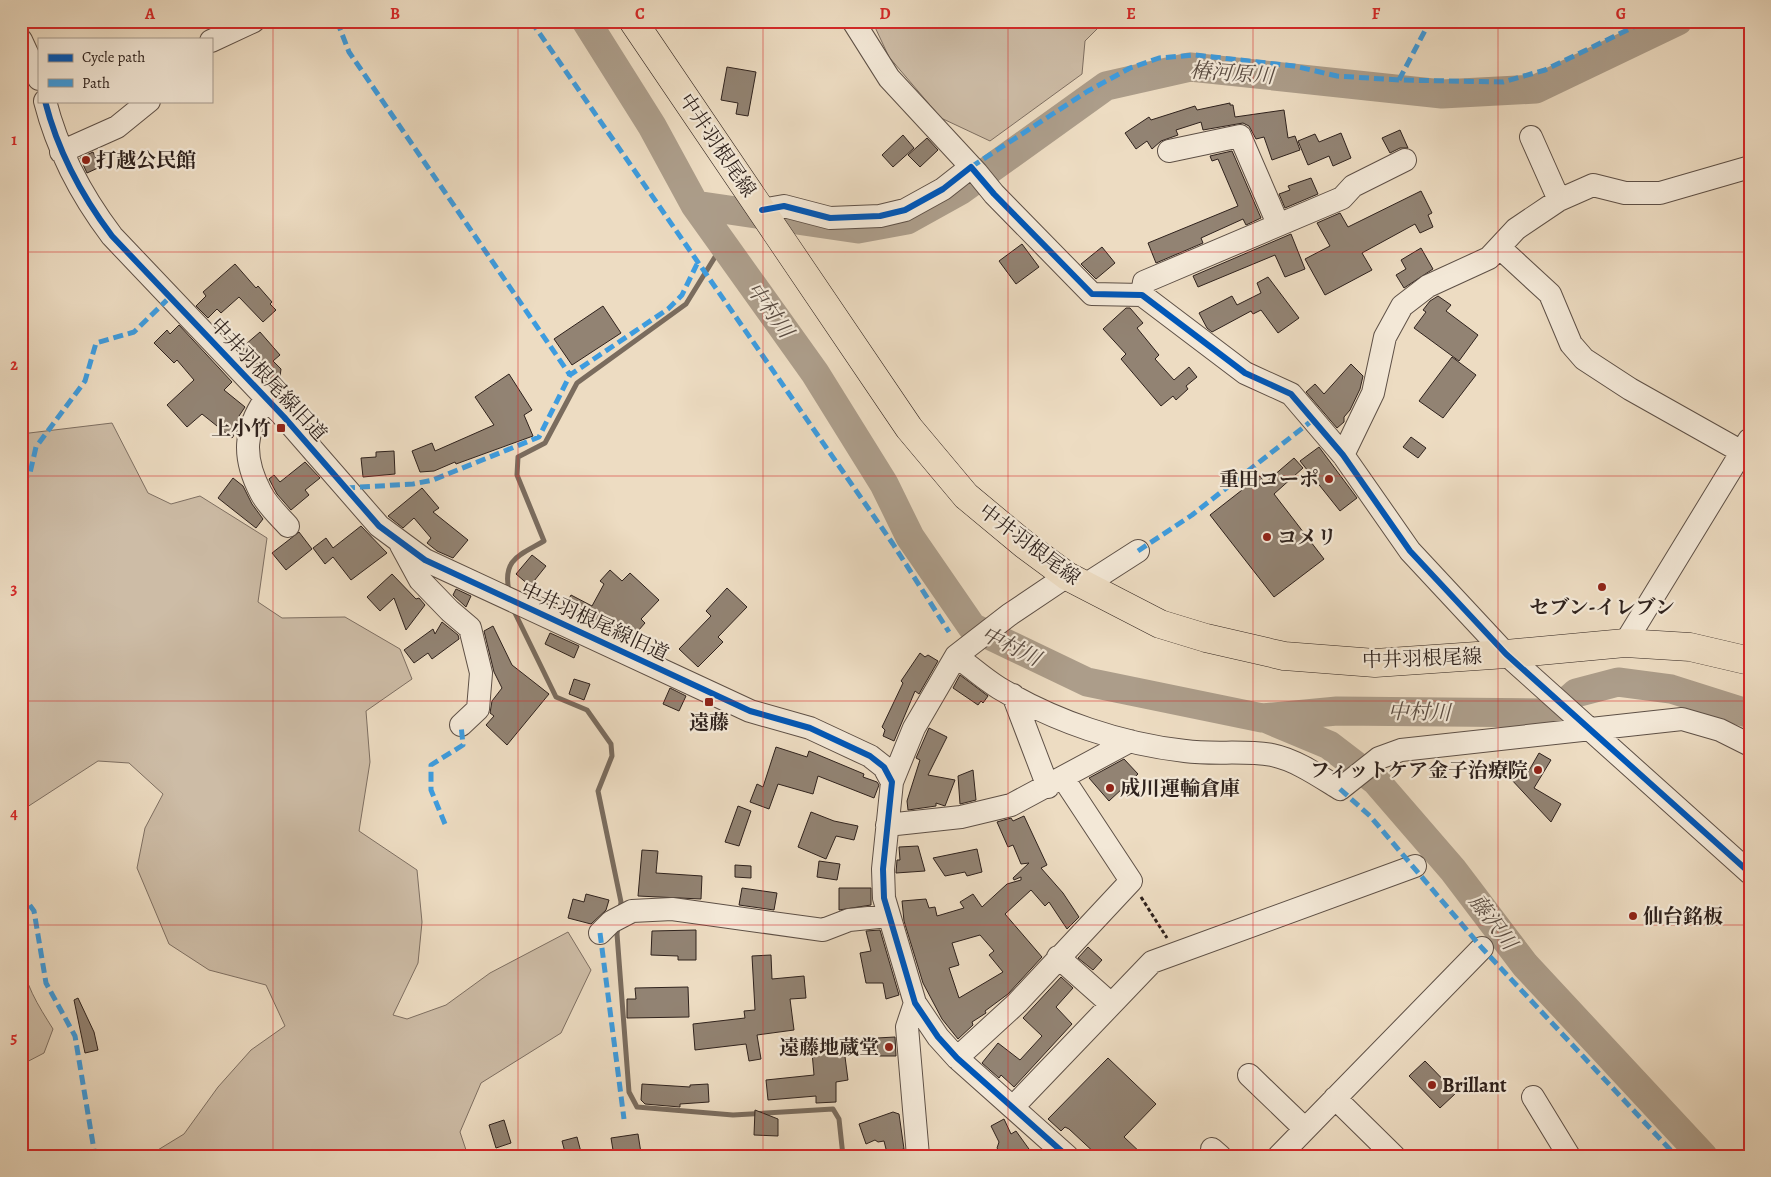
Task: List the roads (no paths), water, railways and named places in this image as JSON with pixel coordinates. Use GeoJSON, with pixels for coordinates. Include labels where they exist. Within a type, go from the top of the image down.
{"type":"FeatureCollection","features":[{"type":"Feature","properties":{"kind":"main road","name":"中井羽根尾線"},"geometry":{"type":"LineString","coordinates":[[633,21],[909,428],[966,496],[1025,545],[1076,581],[1160,624],[1206,638],[1284,656],[1375,662],[1506,654],[1625,643],[1690,647],[1750,661]]}},
{"type":"Feature","properties":{"kind":"street"},"geometry":{"type":"LineString","coordinates":[[212,41],[254,21]]}},
{"type":"Feature","properties":{"kind":"street"},"geometry":{"type":"LineString","coordinates":[[853,21],[889,78],[994,194],[1092,294],[1142,295],[1245,373],[1291,394],[1343,455],[1410,551],[1506,654],[1750,873]]}},
{"type":"Feature","properties":{"kind":"street"},"geometry":{"type":"LineString","coordinates":[[21,40],[38,77]]}},
{"type":"Feature","properties":{"kind":"street","name":"中井羽根尾線旧道"},"geometry":{"type":"LineString","coordinates":[[45,102],[61,152],[94,212],[112,236],[266,398],[374,520],[399,542],[425,560],[750,710],[810,728],[870,756],[884,767],[892,782]]}},
{"type":"Feature","properties":{"kind":"street"},"geometry":{"type":"LineString","coordinates":[[61,152],[117,127],[148,102]]}},
{"type":"Feature","properties":{"kind":"street"},"geometry":{"type":"LineString","coordinates":[[1169,151],[1240,136],[1278,224]]}},
{"type":"Feature","properties":{"kind":"street"},"geometry":{"type":"LineString","coordinates":[[1531,137],[1559,200]]}},
{"type":"Feature","properties":{"kind":"street"},"geometry":{"type":"LineString","coordinates":[[1142,295],[1144,282],[1342,198],[1354,186],[1405,160]]}},
{"type":"Feature","properties":{"kind":"street"},"geometry":{"type":"LineString","coordinates":[[1343,455],[1372,394],[1384,336],[1402,306],[1428,286],[1489,258],[1516,229],[1559,200],[1593,184],[1625,193],[1660,193],[1750,167]]}},
{"type":"Feature","properties":{"kind":"street"},"geometry":{"type":"LineString","coordinates":[[762,210],[784,206],[830,218],[880,216],[912,206],[974,170]]}},
{"type":"Feature","properties":{"kind":"street"},"geometry":{"type":"LineString","coordinates":[[1500,248],[1550,294],[1571,344],[1584,359],[1630,389],[1745,455],[1625,643]]}},
{"type":"Feature","properties":{"kind":"street"},"geometry":{"type":"LineString","coordinates":[[266,398],[255,414],[247,434],[248,448],[261,494],[288,526]]}},
{"type":"Feature","properties":{"kind":"street"},"geometry":{"type":"LineString","coordinates":[[399,542],[420,580],[470,628],[481,673],[478,709],[461,725]]}},
{"type":"Feature","properties":{"kind":"street"},"geometry":{"type":"LineString","coordinates":[[1067,1156],[957,1058],[938,1037],[915,1003],[884,898],[883,869],[892,782],[914,728],[960,652],[1009,615],[1138,551]]}},
{"type":"Feature","properties":{"kind":"street"},"geometry":{"type":"LineString","coordinates":[[960,652],[998,687],[1094,730],[1130,741],[1185,751],[1273,756],[1296,764],[1340,789],[1379,758],[1402,750],[1588,727],[1682,720],[1720,730],[1750,745]]}},
{"type":"Feature","properties":{"kind":"street"},"geometry":{"type":"LineString","coordinates":[[957,1058],[1017,1003],[1131,881],[1055,783],[1013,695]]}},
{"type":"Feature","properties":{"kind":"street"},"geometry":{"type":"LineString","coordinates":[[887,826],[962,817],[1011,805],[1130,741]]}},
{"type":"Feature","properties":{"kind":"street"},"geometry":{"type":"LineString","coordinates":[[1013,1107],[1152,962],[1414,866]]}},
{"type":"Feature","properties":{"kind":"street"},"geometry":{"type":"LineString","coordinates":[[600,934],[611,922],[632,911],[672,909],[823,930],[849,920],[888,916]]}},
{"type":"Feature","properties":{"kind":"street"},"geometry":{"type":"LineString","coordinates":[[1279,1156],[1482,948]]}},
{"type":"Feature","properties":{"kind":"street"},"geometry":{"type":"LineString","coordinates":[[1058,957],[1111,1004]]}},
{"type":"Feature","properties":{"kind":"street"},"geometry":{"type":"LineString","coordinates":[[915,1003],[907,1027],[918,1156]]}},
{"type":"Feature","properties":{"kind":"street"},"geometry":{"type":"LineString","coordinates":[[1249,1075],[1305,1129]]}},
{"type":"Feature","properties":{"kind":"street"},"geometry":{"type":"LineString","coordinates":[[1533,1096],[1570,1156]]}},
{"type":"Feature","properties":{"kind":"street"},"geometry":{"type":"LineString","coordinates":[[1336,1098],[1394,1156]]}},
{"type":"Feature","properties":{"kind":"waterway","name":"中村川"},"geometry":{"type":"LineString","coordinates":[[586,21],[652,126],[695,205],[815,373],[884,484],[910,537],[972,627],[1087,682],[1262,718],[1337,711],[1543,713],[1559,708],[1576,693],[1618,682],[1671,689],[1750,714]]}},
{"type":"Feature","properties":{"kind":"waterway","name":"椿河原川"},"geometry":{"type":"LineString","coordinates":[[695,205],[858,229],[907,220],[961,190],[1106,86],[1190,67],[1442,94],[1536,89],[1678,21]]}},
{"type":"Feature","properties":{"kind":"waterway"},"geometry":{"type":"LineString","coordinates":[[509,591],[508,572],[515,559],[544,541],[517,475],[518,457],[545,443],[577,383],[686,304],[723,244]]}},
{"type":"Feature","properties":{"kind":"waterway"},"geometry":{"type":"LineString","coordinates":[[513,609],[556,697],[587,710],[611,744],[612,756],[598,791],[621,902],[620,909]]}},
{"type":"Feature","properties":{"kind":"waterway","name":"藤沢川"},"geometry":{"type":"LineString","coordinates":[[1267,719],[1329,745],[1376,781],[1453,870],[1525,965],[1703,1156]]}},
{"type":"Feature","properties":{"kind":"waterway"},"geometry":{"type":"LineString","coordinates":[[618,925],[617,934],[629,1092],[637,1107],[733,1115],[833,1109],[839,1119],[843,1156]]}},
{"type":"Feature","properties":{"kind":"place","name":"打越公民館"},"geometry":{"type":"Point","coordinates":[86,160]}},
{"type":"Feature","properties":{"kind":"place","name":"上小竹"},"geometry":{"type":"Point","coordinates":[281,428]}},
{"type":"Feature","properties":{"kind":"place","name":"重田コーポ"},"geometry":{"type":"Point","coordinates":[1329,479]}},
{"type":"Feature","properties":{"kind":"place","name":"コメリ"},"geometry":{"type":"Point","coordinates":[1267,537]}},
{"type":"Feature","properties":{"kind":"place","name":"セブン-イレブン"},"geometry":{"type":"Point","coordinates":[1602,587]}},
{"type":"Feature","properties":{"kind":"place","name":"遠藤"},"geometry":{"type":"Point","coordinates":[709,702]}},
{"type":"Feature","properties":{"kind":"place","name":"フィットケア金子治療院"},"geometry":{"type":"Point","coordinates":[1538,770]}},
{"type":"Feature","properties":{"kind":"place","name":"成川運輸倉庫"},"geometry":{"type":"Point","coordinates":[1110,788]}},
{"type":"Feature","properties":{"kind":"place","name":"仙台銘板"},"geometry":{"type":"Point","coordinates":[1633,916]}},
{"type":"Feature","properties":{"kind":"place","name":"遠藤地蔵堂"},"geometry":{"type":"Point","coordinates":[889,1047]}},
{"type":"Feature","properties":{"kind":"place","name":"Brillant"},"geometry":{"type":"Point","coordinates":[1432,1085]}}]}
